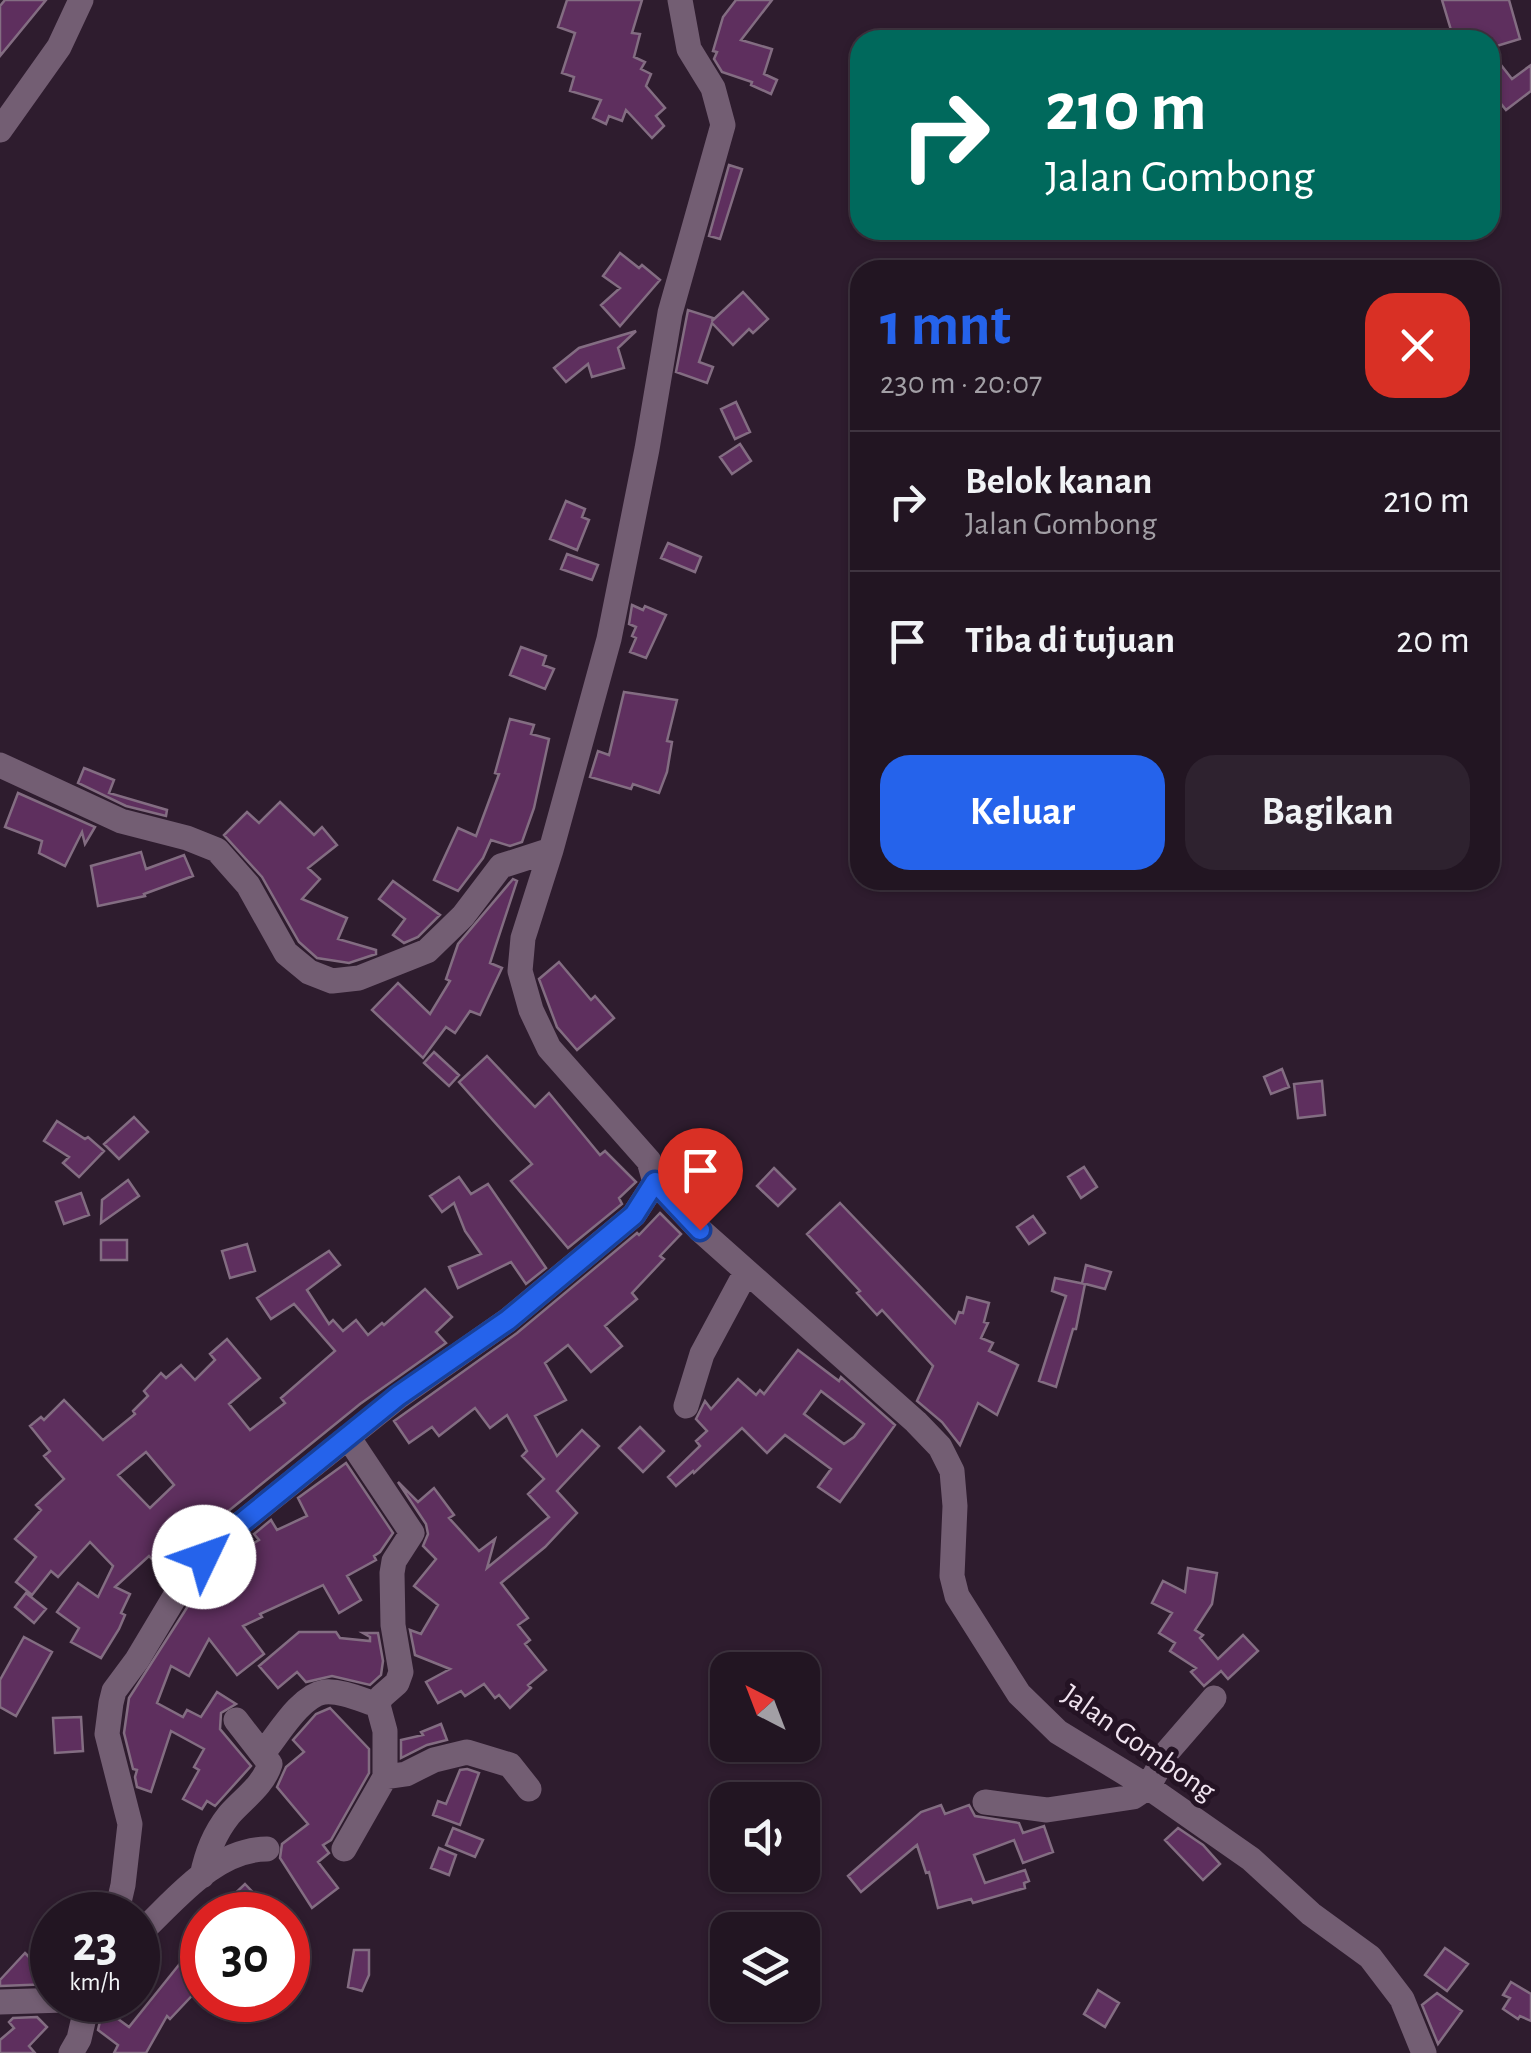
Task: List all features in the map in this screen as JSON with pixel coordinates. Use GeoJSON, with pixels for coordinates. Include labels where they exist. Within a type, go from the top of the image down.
{"type":"FeatureCollection","features":[{"type":"Feature","properties":{"kind":"street"},"geometry":{"type":"LineString","coordinates":[[0,130],[59,47],[81,0]]}},
{"type":"Feature","properties":{"kind":"street","name":"Jalan Gombong"},"geometry":{"type":"LineString","coordinates":[[680,0],[690,49],[714,88],[724,124],[670,313],[609,639],[523,938],[520,971],[530,1010],[549,1048],[649,1161],[655,1182],[686,1216],[940,1447],[952,1471],[952,1576],[957,1596],[1019,1694],[1058,1732],[1148,1787],[1252,1859],[1310,1914],[1370,1957],[1402,1999],[1424,2053]]}},
{"type":"Feature","properties":{"kind":"street"},"geometry":{"type":"LineString","coordinates":[[0,765],[121,821],[217,850],[248,885],[286,952],[310,972],[332,981],[359,978],[427,951],[462,916],[501,866],[551,850]]}},
{"type":"Feature","properties":{"kind":"street"},"geometry":{"type":"LineString","coordinates":[[121,1892],[130,1824],[108,1734],[114,1691],[137,1660],[170,1601],[209,1552],[398,1396],[536,1297],[634,1215],[655,1182]]}},
{"type":"Feature","properties":{"kind":"street"},"geometry":{"type":"LineString","coordinates":[[686,1406],[702,1354],[746,1272]]}},
{"type":"Feature","properties":{"kind":"street"},"geometry":{"type":"LineString","coordinates":[[344,1850],[386,1777],[385,1731],[378,1705],[402,1672],[393,1625],[392,1574],[394,1561],[412,1533],[348,1437]]}},
{"type":"Feature","properties":{"kind":"street"},"geometry":{"type":"LineString","coordinates":[[263,1753],[303,1705],[321,1692],[378,1705]]}},
{"type":"Feature","properties":{"kind":"street"},"geometry":{"type":"LineString","coordinates":[[986,1802],[1047,1810],[1132,1797],[1148,1787],[1168,1751],[1214,1698]]}},
{"type":"Feature","properties":{"kind":"street"},"geometry":{"type":"LineString","coordinates":[[202,1876],[208,1848],[220,1827],[266,1776],[270,1764],[236,1720]]}},
{"type":"Feature","properties":{"kind":"street"},"geometry":{"type":"LineString","coordinates":[[386,1777],[406,1774],[434,1760],[467,1752],[510,1765],[529,1789]]}},
{"type":"Feature","properties":{"kind":"street"},"geometry":{"type":"LineString","coordinates":[[160,1915],[225,1859],[250,1849],[267,1849]]}},
{"type":"Feature","properties":{"kind":"street"},"geometry":{"type":"LineString","coordinates":[[0,2002],[30,2001]]}},
{"type":"Feature","properties":{"kind":"street"},"geometry":{"type":"LineString","coordinates":[[70,2053],[83,2022]]}},
{"type":"Feature","properties":{"kind":"building"},"geometry":{"type":"Polygon","coordinates":[[[5,0],[46,0],[0,56],[0,6],[5,0]]]}},
{"type":"Feature","properties":{"kind":"building"},"geometry":{"type":"Polygon","coordinates":[[[567,0],[642,0],[632,33],[640,34],[634,57],[645,62],[641,69],[651,74],[646,86],[665,108],[656,116],[664,126],[652,138],[626,110],[622,121],[609,116],[606,124],[593,118],[601,100],[570,91],[574,77],[562,73],[575,33],[558,27],[567,0]]]}},
{"type":"Feature","properties":{"kind":"building"},"geometry":{"type":"Polygon","coordinates":[[[736,0],[772,0],[741,40],[772,49],[764,74],[777,80],[771,94],[751,85],[752,82],[722,72],[714,59],[723,17],[736,0]]]}},
{"type":"Feature","properties":{"kind":"building"},"geometry":{"type":"Polygon","coordinates":[[[1442,0],[1509,0],[1520,39],[1500,45],[1500,30],[1451,30],[1442,0]]]}},
{"type":"Feature","properties":{"kind":"building"},"geometry":{"type":"Polygon","coordinates":[[[1500,64],[1512,79],[1531,65],[1531,91],[1506,110],[1500,102],[1500,64]]]}},
{"type":"Feature","properties":{"kind":"building"},"geometry":{"type":"Polygon","coordinates":[[[729,165],[742,169],[720,239],[709,236],[729,165]]]}},
{"type":"Feature","properties":{"kind":"building"},"geometry":{"type":"Polygon","coordinates":[[[620,253],[660,280],[620,326],[601,305],[620,288],[603,276],[620,253]]]}},
{"type":"Feature","properties":{"kind":"building"},"geometry":{"type":"Polygon","coordinates":[[[743,292],[768,319],[753,333],[749,329],[733,345],[712,323],[699,362],[713,367],[707,383],[676,372],[688,310],[713,318],[712,321],[743,292]]]}},
{"type":"Feature","properties":{"kind":"building"},"geometry":{"type":"Polygon","coordinates":[[[636,331],[618,348],[624,368],[592,377],[588,364],[566,382],[554,368],[579,348],[636,331]]]}},
{"type":"Feature","properties":{"kind":"building"},"geometry":{"type":"Polygon","coordinates":[[[736,402],[750,432],[735,439],[721,409],[736,402]]]}},
{"type":"Feature","properties":{"kind":"building"},"geometry":{"type":"Polygon","coordinates":[[[740,444],[751,461],[732,474],[720,457],[740,444]]]}},
{"type":"Feature","properties":{"kind":"building"},"geometry":{"type":"Polygon","coordinates":[[[566,501],[585,509],[582,517],[589,520],[577,550],[550,539],[566,501]]]}},
{"type":"Feature","properties":{"kind":"building"},"geometry":{"type":"Polygon","coordinates":[[[668,543],[701,557],[695,572],[661,558],[668,543]]]}},
{"type":"Feature","properties":{"kind":"building"},"geometry":{"type":"Polygon","coordinates":[[[567,554],[598,565],[592,580],[561,569],[567,554]]]}},
{"type":"Feature","properties":{"kind":"building"},"geometry":{"type":"Polygon","coordinates":[[[632,605],[666,615],[646,658],[630,652],[636,638],[632,636],[636,627],[629,624],[632,605]]]}},
{"type":"Feature","properties":{"kind":"building"},"geometry":{"type":"Polygon","coordinates":[[[521,647],[546,656],[543,665],[554,669],[545,689],[510,675],[521,647]]]}},
{"type":"Feature","properties":{"kind":"building"},"geometry":{"type":"Polygon","coordinates":[[[624,692],[677,700],[667,741],[672,742],[667,772],[659,793],[590,777],[598,751],[609,755],[624,692]]]}},
{"type":"Feature","properties":{"kind":"building"},"geometry":{"type":"Polygon","coordinates":[[[510,719],[534,725],[531,734],[549,739],[534,808],[522,842],[510,846],[491,840],[483,858],[458,891],[434,880],[458,828],[476,836],[499,774],[495,773],[510,719]]]}},
{"type":"Feature","properties":{"kind":"building"},"geometry":{"type":"Polygon","coordinates":[[[84,768],[114,780],[109,793],[167,810],[166,816],[126,806],[78,783],[84,768]]]}},
{"type":"Feature","properties":{"kind":"building"},"geometry":{"type":"Polygon","coordinates":[[[18,793],[95,827],[85,844],[82,832],[65,866],[39,853],[42,841],[5,827],[18,793]]]}},
{"type":"Feature","properties":{"kind":"building"},"geometry":{"type":"Polygon","coordinates":[[[280,802],[314,835],[322,827],[337,845],[308,868],[320,879],[302,899],[347,918],[338,939],[376,950],[376,954],[349,963],[317,958],[299,942],[262,877],[224,835],[247,812],[259,823],[280,802]]]}},
{"type":"Feature","properties":{"kind":"building"},"geometry":{"type":"Polygon","coordinates":[[[141,852],[146,869],[184,855],[193,876],[145,896],[98,906],[91,866],[141,852]]]}},
{"type":"Feature","properties":{"kind":"building"},"geometry":{"type":"Polygon","coordinates":[[[513,879],[517,881],[490,963],[502,968],[480,1015],[470,1011],[455,1033],[446,1027],[423,1058],[372,1010],[398,983],[430,1014],[450,981],[446,979],[458,944],[513,879]]]}},
{"type":"Feature","properties":{"kind":"building"},"geometry":{"type":"Polygon","coordinates":[[[393,881],[440,915],[418,937],[404,943],[393,935],[405,919],[379,899],[393,881]]]}},
{"type":"Feature","properties":{"kind":"building"},"geometry":{"type":"Polygon","coordinates":[[[559,962],[591,1000],[595,996],[614,1018],[577,1050],[557,1027],[539,979],[559,962]]]}},
{"type":"Feature","properties":{"kind":"building"},"geometry":{"type":"Polygon","coordinates":[[[434,1052],[459,1075],[449,1086],[424,1063],[434,1052]]]}},
{"type":"Feature","properties":{"kind":"building"},"geometry":{"type":"Polygon","coordinates":[[[487,1056],[535,1107],[549,1093],[600,1155],[605,1151],[636,1182],[619,1198],[622,1204],[568,1248],[511,1181],[532,1164],[459,1082],[487,1056]]]}},
{"type":"Feature","properties":{"kind":"building"},"geometry":{"type":"Polygon","coordinates":[[[1282,1069],[1289,1087],[1271,1094],[1264,1077],[1282,1069]]]}},
{"type":"Feature","properties":{"kind":"building"},"geometry":{"type":"Polygon","coordinates":[[[1322,1081],[1325,1115],[1298,1118],[1294,1084],[1322,1081]]]}},
{"type":"Feature","properties":{"kind":"building"},"geometry":{"type":"Polygon","coordinates":[[[134,1117],[148,1132],[119,1159],[104,1144],[134,1117]]]}},
{"type":"Feature","properties":{"kind":"building"},"geometry":{"type":"Polygon","coordinates":[[[57,1121],[85,1139],[88,1137],[104,1151],[79,1177],[63,1163],[69,1157],[44,1141],[57,1121]]]}},
{"type":"Feature","properties":{"kind":"building"},"geometry":{"type":"Polygon","coordinates":[[[1084,1167],[1097,1187],[1081,1198],[1068,1177],[1084,1167]]]}},
{"type":"Feature","properties":{"kind":"building"},"geometry":{"type":"Polygon","coordinates":[[[774,1168],[795,1189],[778,1206],[757,1186],[774,1168]]]}},
{"type":"Feature","properties":{"kind":"building"},"geometry":{"type":"Polygon","coordinates":[[[459,1177],[471,1194],[488,1184],[546,1268],[526,1284],[511,1262],[458,1288],[449,1267],[481,1254],[465,1231],[454,1203],[442,1212],[430,1196],[459,1177]]]}},
{"type":"Feature","properties":{"kind":"building"},"geometry":{"type":"Polygon","coordinates":[[[128,1180],[139,1196],[101,1223],[102,1200],[128,1180]]]}},
{"type":"Feature","properties":{"kind":"building"},"geometry":{"type":"Polygon","coordinates":[[[81,1193],[89,1215],[64,1224],[56,1202],[81,1193]]]}},
{"type":"Feature","properties":{"kind":"building"},"geometry":{"type":"Polygon","coordinates":[[[840,1203],[955,1323],[959,1312],[963,1313],[967,1297],[989,1303],[984,1322],[988,1323],[981,1338],[993,1343],[989,1351],[1018,1365],[997,1415],[978,1403],[960,1445],[942,1422],[917,1401],[933,1366],[882,1310],[877,1315],[807,1234],[840,1203]]]}},
{"type":"Feature","properties":{"kind":"building"},"geometry":{"type":"Polygon","coordinates":[[[660,1213],[681,1234],[632,1293],[637,1299],[605,1326],[622,1346],[591,1372],[568,1345],[545,1363],[566,1400],[535,1416],[557,1456],[582,1430],[599,1446],[557,1491],[577,1513],[545,1547],[501,1583],[528,1618],[518,1625],[530,1640],[525,1644],[546,1670],[510,1708],[484,1684],[465,1696],[461,1691],[438,1703],[426,1682],[450,1669],[415,1655],[410,1630],[421,1634],[438,1605],[414,1586],[436,1559],[423,1546],[428,1534],[426,1524],[398,1482],[418,1502],[434,1488],[454,1515],[449,1518],[479,1551],[495,1539],[487,1568],[549,1517],[528,1494],[544,1479],[522,1456],[527,1451],[507,1415],[490,1428],[475,1408],[439,1436],[432,1427],[409,1443],[394,1421],[517,1333],[639,1235],[660,1213]]]}},
{"type":"Feature","properties":{"kind":"building"},"geometry":{"type":"Polygon","coordinates":[[[1033,1216],[1045,1233],[1029,1244],[1017,1227],[1033,1216]]]}},
{"type":"Feature","properties":{"kind":"building"},"geometry":{"type":"Polygon","coordinates":[[[101,1240],[127,1240],[127,1260],[101,1260],[101,1240]]]}},
{"type":"Feature","properties":{"kind":"building"},"geometry":{"type":"Polygon","coordinates":[[[247,1244],[255,1271],[230,1278],[222,1251],[247,1244]]]}},
{"type":"Feature","properties":{"kind":"building"},"geometry":{"type":"Polygon","coordinates":[[[329,1251],[340,1265],[307,1290],[329,1324],[333,1320],[343,1331],[356,1320],[368,1335],[425,1289],[452,1317],[436,1332],[446,1343],[360,1404],[205,1530],[201,1526],[159,1567],[149,1556],[115,1587],[130,1594],[119,1629],[101,1658],[71,1642],[79,1628],[57,1612],[78,1583],[98,1597],[113,1566],[90,1542],[58,1577],[51,1571],[32,1595],[16,1582],[36,1557],[15,1539],[41,1510],[36,1505],[64,1479],[44,1456],[50,1451],[30,1426],[41,1417],[44,1420],[64,1400],[103,1440],[135,1414],[133,1411],[148,1396],[144,1391],[161,1373],[166,1378],[181,1365],[195,1380],[215,1360],[210,1354],[227,1339],[260,1378],[229,1404],[250,1430],[285,1403],[281,1398],[335,1351],[294,1304],[271,1319],[257,1298],[329,1251]],[[146,1452],[118,1475],[150,1508],[174,1485],[146,1452]]]}},
{"type":"Feature","properties":{"kind":"building"},"geometry":{"type":"Polygon","coordinates":[[[1086,1265],[1111,1272],[1105,1289],[1082,1283],[1086,1265]]]}},
{"type":"Feature","properties":{"kind":"building"},"geometry":{"type":"Polygon","coordinates":[[[1055,1278],[1085,1284],[1076,1329],[1056,1387],[1039,1381],[1066,1296],[1052,1291],[1055,1278]]]}},
{"type":"Feature","properties":{"kind":"building"},"geometry":{"type":"Polygon","coordinates":[[[798,1350],[839,1381],[841,1377],[895,1425],[840,1502],[818,1487],[831,1469],[785,1435],[767,1453],[742,1428],[676,1486],[668,1477],[700,1446],[696,1441],[707,1431],[696,1419],[705,1401],[711,1409],[738,1379],[756,1395],[760,1390],[764,1394],[798,1350]],[[821,1391],[804,1414],[844,1444],[864,1424],[821,1391]]]}},
{"type":"Feature","properties":{"kind":"building"},"geometry":{"type":"Polygon","coordinates":[[[640,1427],[664,1451],[643,1472],[619,1448],[640,1427]]]}},
{"type":"Feature","properties":{"kind":"building"},"geometry":{"type":"Polygon","coordinates":[[[346,1463],[393,1533],[374,1556],[376,1560],[347,1576],[361,1600],[339,1613],[323,1585],[260,1614],[262,1617],[243,1626],[264,1654],[237,1675],[209,1639],[189,1676],[171,1666],[157,1703],[183,1717],[187,1710],[201,1717],[217,1692],[236,1704],[221,1713],[220,1729],[251,1766],[215,1806],[207,1801],[202,1809],[183,1799],[199,1770],[194,1767],[204,1749],[171,1731],[151,1792],[137,1787],[137,1770],[133,1769],[124,1733],[129,1698],[188,1606],[231,1581],[221,1563],[259,1540],[254,1534],[271,1520],[277,1530],[307,1516],[298,1498],[346,1463]]]}},
{"type":"Feature","properties":{"kind":"building"},"geometry":{"type":"Polygon","coordinates":[[[1188,1568],[1217,1573],[1212,1604],[1195,1630],[1203,1635],[1200,1638],[1218,1659],[1243,1635],[1258,1651],[1228,1679],[1221,1671],[1204,1686],[1191,1672],[1196,1668],[1170,1651],[1175,1643],[1159,1633],[1172,1613],[1152,1603],[1163,1581],[1185,1592],[1188,1568]]]}},
{"type":"Feature","properties":{"kind":"building"},"geometry":{"type":"Polygon","coordinates":[[[26,1593],[46,1609],[34,1623],[15,1607],[26,1593]]]}},
{"type":"Feature","properties":{"kind":"building"},"geometry":{"type":"Polygon","coordinates":[[[299,1632],[336,1632],[340,1638],[370,1641],[363,1633],[378,1633],[381,1675],[370,1685],[332,1676],[306,1682],[297,1672],[278,1688],[259,1666],[299,1632]]]}},
{"type":"Feature","properties":{"kind":"building"},"geometry":{"type":"Polygon","coordinates":[[[24,1637],[52,1652],[16,1716],[0,1707],[0,1680],[24,1637]]]}},
{"type":"Feature","properties":{"kind":"building"},"geometry":{"type":"Polygon","coordinates":[[[330,1708],[369,1749],[369,1773],[331,1840],[323,1845],[329,1853],[318,1862],[338,1888],[312,1908],[310,1892],[302,1892],[280,1858],[282,1844],[308,1824],[277,1787],[286,1767],[304,1752],[293,1740],[316,1714],[330,1708]]]}},
{"type":"Feature","properties":{"kind":"building"},"geometry":{"type":"Polygon","coordinates":[[[81,1717],[83,1751],[55,1753],[53,1718],[81,1717]]]}},
{"type":"Feature","properties":{"kind":"building"},"geometry":{"type":"Polygon","coordinates":[[[441,1724],[447,1740],[401,1758],[401,1740],[423,1735],[421,1732],[441,1724]]]}},
{"type":"Feature","properties":{"kind":"building"},"geometry":{"type":"Polygon","coordinates":[[[460,1770],[479,1773],[460,1825],[433,1815],[438,1801],[446,1804],[460,1770]]]}},
{"type":"Feature","properties":{"kind":"building"},"geometry":{"type":"Polygon","coordinates":[[[941,1805],[945,1814],[969,1805],[975,1816],[1019,1823],[1023,1833],[1044,1826],[1053,1852],[1023,1863],[1014,1840],[974,1855],[985,1883],[1025,1870],[1029,1881],[1024,1883],[1025,1888],[938,1908],[917,1845],[861,1892],[848,1876],[921,1812],[941,1805]]]}},
{"type":"Feature","properties":{"kind":"building"},"geometry":{"type":"Polygon","coordinates":[[[453,1828],[483,1840],[475,1857],[446,1845],[453,1828]]]}},
{"type":"Feature","properties":{"kind":"building"},"geometry":{"type":"Polygon","coordinates":[[[1178,1828],[1203,1845],[1220,1864],[1203,1880],[1165,1840],[1178,1828]]]}},
{"type":"Feature","properties":{"kind":"building"},"geometry":{"type":"Polygon","coordinates":[[[439,1848],[456,1855],[449,1875],[431,1868],[439,1848]]]}},
{"type":"Feature","properties":{"kind":"building"},"geometry":{"type":"Polygon","coordinates":[[[245,1884],[253,1892],[236,1892],[245,1884]]]}},
{"type":"Feature","properties":{"kind":"building"},"geometry":{"type":"Polygon","coordinates":[[[1445,1948],[1468,1964],[1447,1991],[1425,1975],[1445,1948]]]}},
{"type":"Feature","properties":{"kind":"building"},"geometry":{"type":"Polygon","coordinates":[[[354,1950],[369,1950],[369,1975],[362,1991],[348,1987],[354,1950]]]}},
{"type":"Feature","properties":{"kind":"building"},"geometry":{"type":"Polygon","coordinates":[[[25,1953],[30,1958],[30,1985],[0,1986],[0,1980],[25,1953]]]}},
{"type":"Feature","properties":{"kind":"building"},"geometry":{"type":"Polygon","coordinates":[[[180,1963],[180,2008],[170,2019],[167,2016],[146,2053],[114,2053],[118,2045],[98,2030],[100,2022],[122,2022],[129,2027],[133,2022],[160,2022],[160,1988],[180,1963]]]}},
{"type":"Feature","properties":{"kind":"building"},"geometry":{"type":"Polygon","coordinates":[[[1511,1982],[1531,1994],[1531,2021],[1520,2016],[1518,2019],[1503,2009],[1510,1998],[1503,1995],[1511,1982]]]}},
{"type":"Feature","properties":{"kind":"building"},"geometry":{"type":"Polygon","coordinates":[[[1098,1990],[1119,2003],[1105,2027],[1084,2014],[1098,1990]]]}},
{"type":"Feature","properties":{"kind":"building"},"geometry":{"type":"Polygon","coordinates":[[[1437,1993],[1462,2011],[1438,2044],[1422,2005],[1437,1993]]]}},
{"type":"Feature","properties":{"kind":"building"},"geometry":{"type":"Polygon","coordinates":[[[30,2017],[30,2022],[42,2022],[47,2027],[29,2046],[35,2053],[0,2053],[0,2040],[14,2028],[9,2022],[13,2018],[30,2017]]]}},
{"type":"Feature","properties":{"kind":"route"},"geometry":{"type":"LineString","coordinates":[[204,1557],[398,1396],[508,1320],[584,1257],[634,1215],[655,1182],[700,1230]]}}]}
